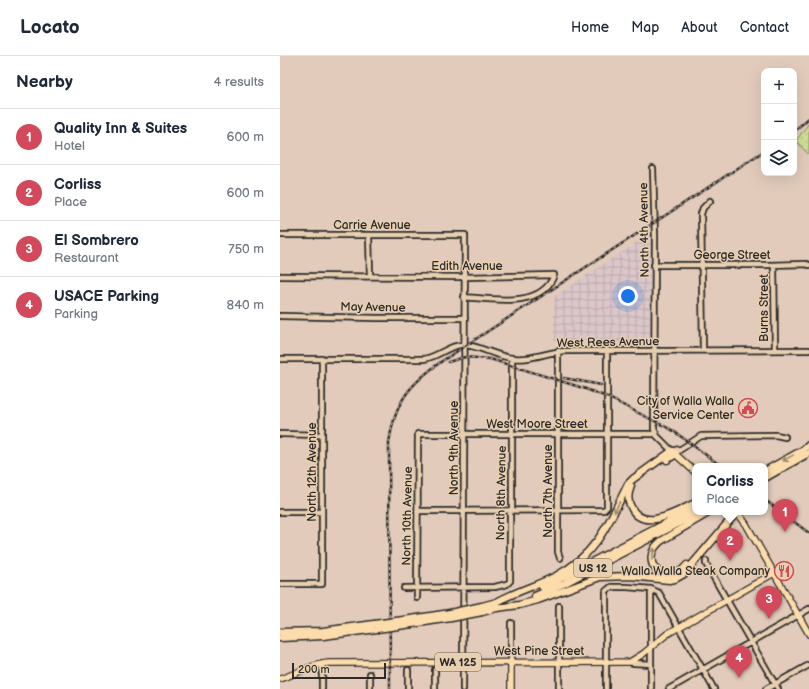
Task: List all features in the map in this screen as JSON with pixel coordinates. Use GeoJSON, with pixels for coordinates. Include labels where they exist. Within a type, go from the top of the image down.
{"type":"FeatureCollection","features":[{"type":"Feature","properties":{"kind":"highway"},"geometry":{"type":"LineString","coordinates":[[768,473],[809,445]]}},
{"type":"Feature","properties":{"kind":"highway"},"geometry":{"type":"LineString","coordinates":[[676,451],[632,485],[628,492],[628,499],[632,511],[639,516],[650,520],[657,519],[692,504]]}},
{"type":"Feature","properties":{"kind":"highway"},"geometry":{"type":"LineString","coordinates":[[496,606],[508,596],[556,576],[580,560],[603,534],[628,484],[633,479],[676,451]]}},
{"type":"Feature","properties":{"kind":"highway"},"geometry":{"type":"LineString","coordinates":[[768,473],[809,453]]}},
{"type":"Feature","properties":{"kind":"highway","name":"US 12"},"geometry":{"type":"LineString","coordinates":[[496,606],[563,578],[692,510]]}},
{"type":"Feature","properties":{"kind":"highway","name":"US 12"},"geometry":{"type":"LineString","coordinates":[[282,635],[375,627],[412,622],[517,603],[565,583],[694,515]]}},
{"type":"Feature","properties":{"kind":"highway"},"geometry":{"type":"LineString","coordinates":[[705,515],[656,545],[651,560],[654,568],[659,573],[667,576],[675,575],[684,569],[729,515]]}},
{"type":"Feature","properties":{"kind":"highway"},"geometry":{"type":"LineString","coordinates":[[496,606],[519,605],[538,600],[600,576],[631,576],[669,580],[675,579],[684,574],[734,515]]}},
{"type":"Feature","properties":{"kind":"main road"},"geometry":{"type":"LineString","coordinates":[[676,451],[692,469]]}},
{"type":"Feature","properties":{"kind":"main road"},"geometry":{"type":"LineString","coordinates":[[740,515],[745,521],[809,634]]}},
{"type":"Feature","properties":{"kind":"main road"},"geometry":{"type":"LineString","coordinates":[[630,662],[667,634],[774,573]]}},
{"type":"Feature","properties":{"kind":"main road"},"geometry":{"type":"LineString","coordinates":[[511,662],[511,689]]}},
{"type":"Feature","properties":{"kind":"main road","name":"West Pine Street"},"geometry":{"type":"LineString","coordinates":[[280,679],[322,664],[630,662]]}},
{"type":"Feature","properties":{"kind":"main road","name":"WA 125"},"geometry":{"type":"LineString","coordinates":[[280,673],[294,674]]}},
{"type":"Feature","properties":{"kind":"street","name":"North 4th Avenue"},"geometry":{"type":"LineString","coordinates":[[653,169],[655,237],[655,434]]}},
{"type":"Feature","properties":{"kind":"street"},"geometry":{"type":"LineString","coordinates":[[703,350],[701,265],[702,210],[710,201]]}},
{"type":"Feature","properties":{"kind":"street","name":"Carrie Avenue"},"geometry":{"type":"LineString","coordinates":[[280,234],[464,235]]}},
{"type":"Feature","properties":{"kind":"street"},"geometry":{"type":"LineString","coordinates":[[370,235],[370,276]]}},
{"type":"Feature","properties":{"kind":"street","name":"North 9th Avenue"},"geometry":{"type":"LineString","coordinates":[[463,689],[465,344],[464,235]]}},
{"type":"Feature","properties":{"kind":"street","name":"George Street"},"geometry":{"type":"LineString","coordinates":[[654,265],[809,265]]}},
{"type":"Feature","properties":{"kind":"street","name":"Burns Street"},"geometry":{"type":"LineString","coordinates":[[774,265],[774,350]]}},
{"type":"Feature","properties":{"kind":"street","name":"Edith Avenue"},"geometry":{"type":"LineString","coordinates":[[280,276],[465,277],[554,275],[548,287],[542,292],[525,299],[464,297]]}},
{"type":"Feature","properties":{"kind":"street","name":"May Avenue"},"geometry":{"type":"LineString","coordinates":[[280,316],[465,318]]}},
{"type":"Feature","properties":{"kind":"street"},"geometry":{"type":"LineString","coordinates":[[280,359],[424,359],[434,357],[454,346],[465,344]]}},
{"type":"Feature","properties":{"kind":"street","name":"West Rees Avenue"},"geometry":{"type":"LineString","coordinates":[[465,344],[512,359],[529,358],[558,351],[809,350]]}},
{"type":"Feature","properties":{"kind":"street"},"geometry":{"type":"LineString","coordinates":[[417,511],[605,510],[607,507],[607,350]]}},
{"type":"Feature","properties":{"kind":"street","name":"North 7th Avenue"},"geometry":{"type":"LineString","coordinates":[[558,351],[558,552],[560,558]]}},
{"type":"Feature","properties":{"kind":"street","name":"North 12th Avenue"},"geometry":{"type":"LineString","coordinates":[[280,584],[322,584],[322,359]]}},
{"type":"Feature","properties":{"kind":"street","name":"North 8th Avenue"},"geometry":{"type":"LineString","coordinates":[[464,587],[495,587],[507,584],[510,581],[512,359]]}},
{"type":"Feature","properties":{"kind":"street"},"geometry":{"type":"LineString","coordinates":[[280,434],[322,434]]}},
{"type":"Feature","properties":{"kind":"street","name":"West Moore Street"},"geometry":{"type":"LineString","coordinates":[[418,434],[655,434]]}},
{"type":"Feature","properties":{"kind":"street","name":"North 10th Avenue"},"geometry":{"type":"LineString","coordinates":[[416,598],[418,434]]}},
{"type":"Feature","properties":{"kind":"street"},"geometry":{"type":"LineString","coordinates":[[655,434],[676,451],[701,436],[785,437]]}},
{"type":"Feature","properties":{"kind":"street"},"geometry":{"type":"LineString","coordinates":[[280,512],[322,512]]}},
{"type":"Feature","properties":{"kind":"street"},"geometry":{"type":"LineString","coordinates":[[706,562],[778,689]]}},
{"type":"Feature","properties":{"kind":"street"},"geometry":{"type":"LineString","coordinates":[[404,588],[464,587]]}},
{"type":"Feature","properties":{"kind":"street"},"geometry":{"type":"LineString","coordinates":[[606,689],[606,591],[611,587],[651,589],[659,593],[714,689]]}},
{"type":"Feature","properties":{"kind":"street"},"geometry":{"type":"LineString","coordinates":[[651,589],[651,689]]}},
{"type":"Feature","properties":{"kind":"street"},"geometry":{"type":"LineString","coordinates":[[559,606],[559,689]]}},
{"type":"Feature","properties":{"kind":"street"},"geometry":{"type":"LineString","coordinates":[[669,689],[809,609]]}},
{"type":"Feature","properties":{"kind":"street"},"geometry":{"type":"LineString","coordinates":[[511,623],[511,662]]}},
{"type":"Feature","properties":{"kind":"street"},"geometry":{"type":"LineString","coordinates":[[630,662],[651,664]]}},
{"type":"Feature","properties":{"kind":"street"},"geometry":{"type":"LineString","coordinates":[[322,664],[322,689]]}},
{"type":"Feature","properties":{"kind":"street"},"geometry":{"type":"LineString","coordinates":[[766,689],[809,666]]}},
{"type":"Feature","properties":{"kind":"street"},"geometry":{"type":"LineString","coordinates":[[408,670],[408,689]]}},
{"type":"Feature","properties":{"kind":"street"},"geometry":{"type":"LineString","coordinates":[[435,670],[435,689]]}},
{"type":"Feature","properties":{"kind":"street"},"geometry":{"type":"LineString","coordinates":[[370,674],[370,689]]}},
{"type":"Feature","properties":{"kind":"shaded area"},"geometry":{"type":"Polygon","coordinates":[[[651,234],[650,344],[575,344],[554,341],[554,297],[651,234]]]}},
{"type":"Feature","properties":{"kind":"green space"},"geometry":{"type":"Polygon","coordinates":[[[809,123],[809,155],[797,142],[797,140],[809,123]]]}},
{"type":"Feature","properties":{"kind":"railway"},"geometry":{"type":"LineString","coordinates":[[797,128],[809,118]]}},
{"type":"Feature","properties":{"kind":"railway"},"geometry":{"type":"LineString","coordinates":[[390,689],[389,443],[395,416],[405,395],[412,386],[442,361],[761,153]]}},
{"type":"Feature","properties":{"kind":"railway"},"geometry":{"type":"LineString","coordinates":[[448,362],[465,357],[490,359],[607,397],[672,430],[717,463]]}},
{"type":"Feature","properties":{"kind":"railway"},"geometry":{"type":"LineString","coordinates":[[564,378],[601,385]]}},
{"type":"Feature","properties":{"kind":"railway"},"geometry":{"type":"LineString","coordinates":[[768,502],[809,533]]}},
{"type":"Feature","properties":{"kind":"place","name":"City of Walla Walla Service Center"},"geometry":{"type":"Point","coordinates":[748,408]}},
{"type":"Feature","properties":{"kind":"place","name":"Quality Inn & Suites"},"geometry":{"type":"Point","coordinates":[785,532]}},
{"type":"Feature","properties":{"kind":"place","name":"Corliss"},"geometry":{"type":"Point","coordinates":[730,561]}},
{"type":"Feature","properties":{"kind":"place","name":"Walla Walla Steak Company"},"geometry":{"type":"Point","coordinates":[784,571]}},
{"type":"Feature","properties":{"kind":"place","name":"El Sombrero"},"geometry":{"type":"Point","coordinates":[769,619]}},
{"type":"Feature","properties":{"kind":"place","name":"USACE Parking"},"geometry":{"type":"Point","coordinates":[739,678]}}]}
